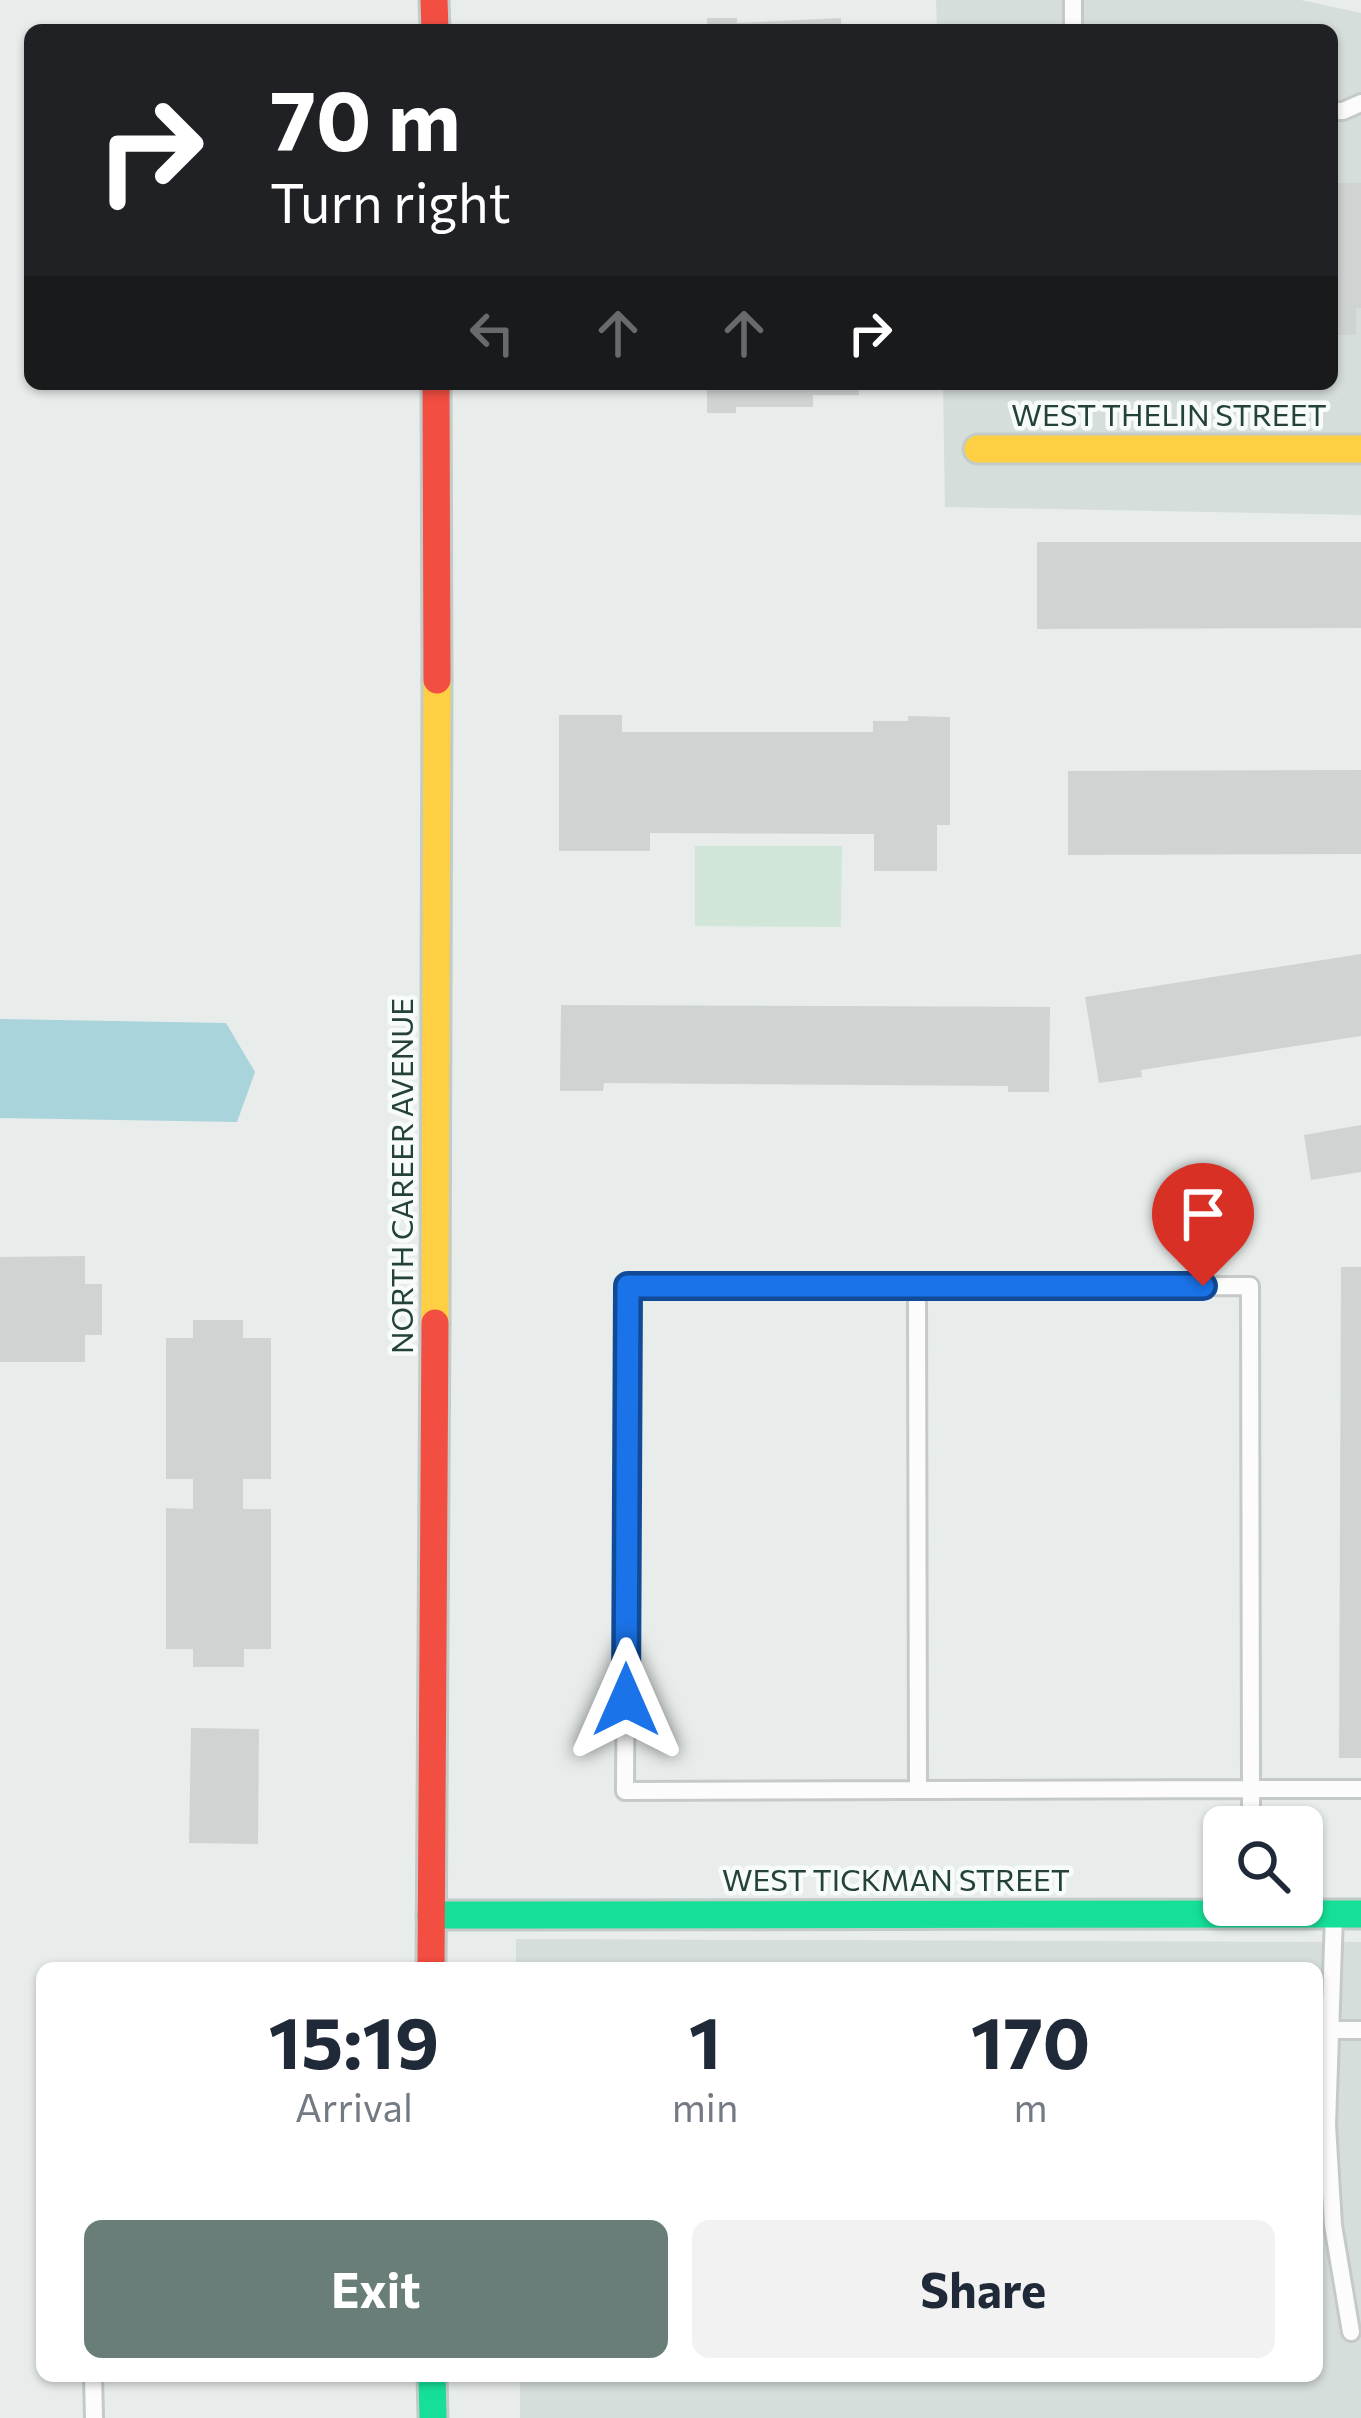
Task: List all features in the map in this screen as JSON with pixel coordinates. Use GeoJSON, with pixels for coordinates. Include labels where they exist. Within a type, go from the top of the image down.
{"type":"FeatureCollection","features":[{"type":"Feature","properties":{"kind":"street","name":"NORTH CAREER AVENUE"},"geometry":{"type":"LineString","coordinates":[[431,1962],[438,913],[436,390]]}},
{"type":"Feature","properties":{"kind":"street","name":"WEST THELIN STREET"},"geometry":{"type":"LineString","coordinates":[[978,449],[1361,448]]}},
{"type":"Feature","properties":{"kind":"street","name":"WEST TICKMAN STREET"},"geometry":{"type":"LineString","coordinates":[[431,1915],[1203,1910]]}},
{"type":"Feature","properties":{"kind":"street"},"geometry":{"type":"LineString","coordinates":[[432,2382],[433,2418]]}},
{"type":"Feature","properties":{"kind":"lane"},"geometry":{"type":"LineString","coordinates":[[1251,1806],[1251,1789],[1250,1286],[628,1286],[625,1791],[1251,1789],[1361,1789]]}},
{"type":"Feature","properties":{"kind":"lane"},"geometry":{"type":"LineString","coordinates":[[917,1287],[919,1790]]}},
{"type":"Feature","properties":{"kind":"lane"},"geometry":{"type":"LineString","coordinates":[[1348,1914],[1330,2030],[1327,2125],[1333,2225],[1351,2332]]}},
{"type":"Feature","properties":{"kind":"lane"},"geometry":{"type":"LineString","coordinates":[[1330,2030],[1361,2030]]}},
{"type":"Feature","properties":{"kind":"lane"},"geometry":{"type":"LineString","coordinates":[[93,2382],[94,2418]]}},
{"type":"Feature","properties":{"kind":"shaded area"},"geometry":{"type":"Polygon","coordinates":[[[936,0],[1301,0],[1361,13],[1361,515],[945,507],[943,390],[1338,390],[1338,24],[937,24],[936,0]]]}},
{"type":"Feature","properties":{"kind":"shaded area"},"geometry":{"type":"Polygon","coordinates":[[[516,1939],[1361,1942],[1361,2418],[520,2418],[520,2382],[1323,2382],[1323,1962],[516,1962],[516,1939]]]}},
{"type":"Feature","properties":{"kind":"green space"},"geometry":{"type":"Polygon","coordinates":[[[695,846],[842,846],[841,927],[695,926],[695,846]]]}},
{"type":"Feature","properties":{"kind":"water"},"geometry":{"type":"Polygon","coordinates":[[[0,1019],[226,1023],[255,1072],[237,1122],[0,1118],[0,1019]]]}},
{"type":"Feature","properties":{"kind":"building"},"geometry":{"type":"Polygon","coordinates":[[[707,18],[737,18],[737,23],[841,18],[841,24],[707,24],[707,18]]]}},
{"type":"Feature","properties":{"kind":"building"},"geometry":{"type":"Polygon","coordinates":[[[1338,183],[1361,183],[1361,308],[1356,308],[1356,335],[1338,335],[1338,183]]]}},
{"type":"Feature","properties":{"kind":"building"},"geometry":{"type":"Polygon","coordinates":[[[707,390],[859,390],[859,395],[813,395],[813,407],[736,407],[736,413],[707,413],[707,390]]]}},
{"type":"Feature","properties":{"kind":"building"},"geometry":{"type":"Polygon","coordinates":[[[1037,542],[1361,542],[1361,628],[1037,629],[1037,542]]]}},
{"type":"Feature","properties":{"kind":"building"},"geometry":{"type":"Polygon","coordinates":[[[559,715],[622,715],[622,732],[873,732],[873,721],[950,717],[950,825],[937,825],[937,871],[874,871],[874,834],[650,833],[650,851],[559,851],[559,715]]]}},
{"type":"Feature","properties":{"kind":"building"},"geometry":{"type":"Polygon","coordinates":[[[1361,770],[1361,854],[1068,855],[1068,771],[1361,770]]]}},
{"type":"Feature","properties":{"kind":"building"},"geometry":{"type":"Polygon","coordinates":[[[1361,954],[1361,1036],[1141,1070],[1142,1077],[1099,1083],[1085,997],[1361,954]]]}},
{"type":"Feature","properties":{"kind":"building"},"geometry":{"type":"Polygon","coordinates":[[[561,1005],[1050,1007],[1049,1092],[1008,1092],[1008,1086],[604,1083],[603,1091],[560,1091],[561,1005]]]}},
{"type":"Feature","properties":{"kind":"building"},"geometry":{"type":"Polygon","coordinates":[[[1361,1125],[1361,1172],[1311,1180],[1304,1135],[1361,1125]]]}},
{"type":"Feature","properties":{"kind":"building"},"geometry":{"type":"Polygon","coordinates":[[[85,1256],[85,1284],[102,1284],[102,1335],[85,1335],[85,1362],[0,1362],[0,1257],[85,1256]]]}},
{"type":"Feature","properties":{"kind":"building"},"geometry":{"type":"Polygon","coordinates":[[[1341,1267],[1361,1267],[1361,1758],[1339,1758],[1341,1267]]]}},
{"type":"Feature","properties":{"kind":"building"},"geometry":{"type":"Polygon","coordinates":[[[193,1320],[243,1320],[243,1338],[271,1338],[271,1479],[243,1479],[243,1509],[271,1509],[271,1649],[244,1649],[244,1667],[193,1667],[193,1649],[166,1649],[166,1508],[193,1509],[193,1479],[166,1479],[166,1338],[193,1338],[193,1320]]]}},
{"type":"Feature","properties":{"kind":"building"},"geometry":{"type":"Polygon","coordinates":[[[191,1728],[259,1729],[258,1844],[189,1843],[191,1728]]]}},
{"type":"Feature","properties":{"kind":"traffic: fast"},"geometry":{"type":"LineString","coordinates":[[431,1915],[1361,1914]]}},
{"type":"Feature","properties":{"kind":"traffic: fast"},"geometry":{"type":"LineString","coordinates":[[432,2382],[433,2418]]}},
{"type":"Feature","properties":{"kind":"traffic: slow"},"geometry":{"type":"LineString","coordinates":[[978,449],[1361,449]]}},
{"type":"Feature","properties":{"kind":"traffic: slow"},"geometry":{"type":"LineString","coordinates":[[435,1323],[437,680]]}},
{"type":"Feature","properties":{"kind":"traffic: jam"},"geometry":{"type":"LineString","coordinates":[[434,0],[435,24]]}},
{"type":"Feature","properties":{"kind":"traffic: jam"},"geometry":{"type":"LineString","coordinates":[[436,390],[437,680]]}},
{"type":"Feature","properties":{"kind":"traffic: jam"},"geometry":{"type":"LineString","coordinates":[[431,1962],[435,1323]]}},
{"type":"Feature","properties":{"kind":"route"},"geometry":{"type":"LineString","coordinates":[[626,1700],[628,1286],[1203,1286]]}}]}
